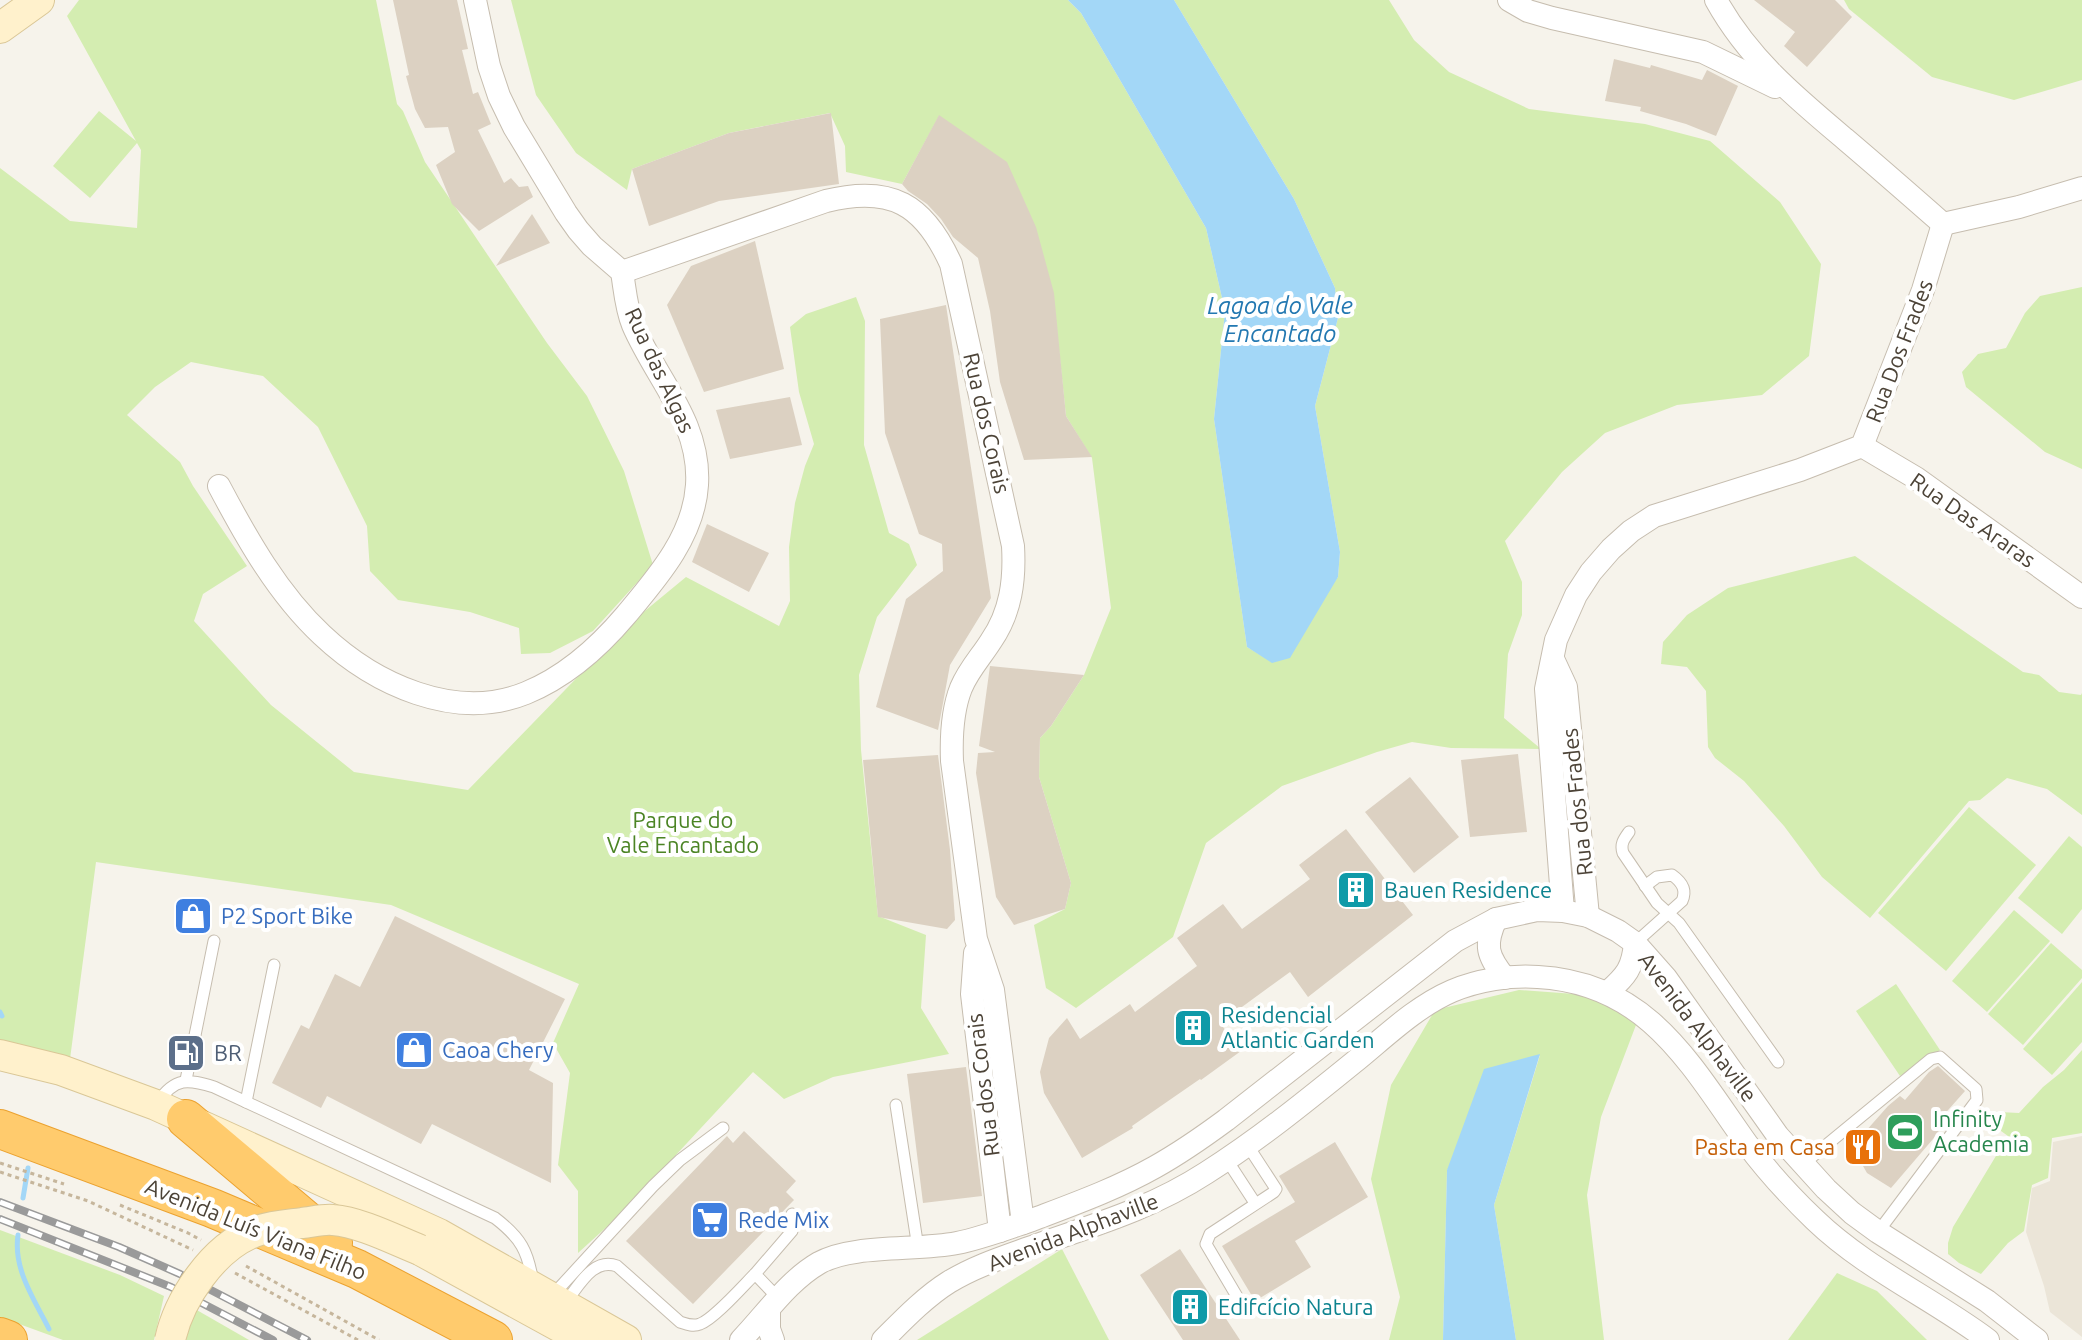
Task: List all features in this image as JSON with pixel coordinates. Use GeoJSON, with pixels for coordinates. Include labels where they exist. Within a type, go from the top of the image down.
{"type":"FeatureCollection","features":[{"type":"Feature","properties":{"kind":"highway"},"geometry":{"type":"LineString","coordinates":[[171,1112],[375,1278]]}},
{"type":"Feature","properties":{"kind":"highway","name":"Avenida Luís Viana Filho"},"geometry":{"type":"LineString","coordinates":[[4,1141],[212,1208],[375,1278],[493,1340]]}},
{"type":"Feature","properties":{"kind":"highway"},"geometry":{"type":"LineString","coordinates":[[0,1337],[8,1340]]}},
{"type":"Feature","properties":{"kind":"main road"},"geometry":{"type":"LineString","coordinates":[[0,28],[39,0]]}},
{"type":"Feature","properties":{"kind":"main road"},"geometry":{"type":"LineString","coordinates":[[0,1055],[61,1070],[171,1112],[439,1234],[626,1340]]}},
{"type":"Feature","properties":{"kind":"main road"},"geometry":{"type":"LineString","coordinates":[[170,1340],[174,1323],[195,1283],[236,1242],[255,1232],[284,1225],[333,1220],[368,1229],[420,1250],[584,1340]]}},
{"type":"Feature","properties":{"kind":"street"},"geometry":{"type":"LineString","coordinates":[[475,0],[489,66],[514,127],[578,230],[622,272]]}},
{"type":"Feature","properties":{"kind":"street"},"geometry":{"type":"LineString","coordinates":[[1509,0],[1528,11],[1552,18],[1703,52],[1800,101]]}},
{"type":"Feature","properties":{"kind":"street"},"geometry":{"type":"LineString","coordinates":[[1703,52],[1722,32],[1721,9]]}},
{"type":"Feature","properties":{"kind":"street"},"geometry":{"type":"LineString","coordinates":[[1721,9],[1746,47],[1800,101],[1943,224],[2019,207],[2082,188]]}},
{"type":"Feature","properties":{"kind":"street","name":"Rua dos Corais"},"geometry":{"type":"LineString","coordinates":[[622,272],[826,201],[859,195],[877,195],[912,209],[928,223],[951,264],[1013,546],[1015,571],[1011,596],[1002,621],[971,667],[960,690],[951,736],[976,939],[993,990],[990,1049],[1000,1231]]}},
{"type":"Feature","properties":{"kind":"street","name":"Rua Dos Frades"},"geometry":{"type":"LineString","coordinates":[[1556,688],[1553,659],[1556,640],[1576,595],[1591,572],[1631,531],[1654,516],[1800,470],[1862,446],[1923,290],[1943,224]]}},
{"type":"Feature","properties":{"kind":"street","name":"Rua das Algas"},"geometry":{"type":"LineString","coordinates":[[219,486],[241,529],[292,602],[320,633],[349,658],[384,680],[420,695],[455,701],[490,702],[526,693],[586,656],[615,629],[668,562],[684,536],[692,512],[697,487],[697,459],[691,433],[633,324],[622,272]]}},
{"type":"Feature","properties":{"kind":"street","name":"Rua Das Araras"},"geometry":{"type":"LineString","coordinates":[[1862,446],[1916,478],[2082,597]]}},
{"type":"Feature","properties":{"kind":"street","name":"Rua dos Frades"},"geometry":{"type":"LineString","coordinates":[[1556,688],[1561,744],[1588,916]]}},
{"type":"Feature","properties":{"kind":"street","name":"Rua dos Frades"},"geometry":{"type":"LineString","coordinates":[[1561,744],[1563,911]]}},
{"type":"Feature","properties":{"kind":"street","name":"Avenida Alphaville"},"geometry":{"type":"LineString","coordinates":[[741,1340],[806,1272],[829,1258],[873,1250],[961,1243],[1023,1223],[1154,1168],[1193,1144],[1261,1094],[1455,941],[1496,919],[1537,910],[1588,916],[1635,943],[1666,978],[1802,1165],[1852,1213],[1987,1301],[2037,1340]]}},
{"type":"Feature","properties":{"kind":"street"},"geometry":{"type":"LineString","coordinates":[[1496,919],[1490,932],[1489,956],[1505,978]]}},
{"type":"Feature","properties":{"kind":"street"},"geometry":{"type":"LineString","coordinates":[[1608,992],[1627,974],[1634,959],[1635,943]]}},
{"type":"Feature","properties":{"kind":"street","name":"Avenida Alphaville"},"geometry":{"type":"LineString","coordinates":[[883,1340],[923,1302],[967,1272],[1150,1206],[1190,1184],[1248,1146],[1425,1006],[1450,991],[1505,978],[1554,978],[1608,992],[1663,1033],[1708,1087],[1771,1175],[1817,1222],[1842,1244],[1988,1340]]}},
{"type":"Feature","properties":{"kind":"street","name":"Rua dos Corais"},"geometry":{"type":"LineString","coordinates":[[990,1049],[1023,1223]]}},
{"type":"Feature","properties":{"kind":"street"},"geometry":{"type":"LineString","coordinates":[[773,1340],[769,1329],[774,1305]]}},
{"type":"Feature","properties":{"kind":"lane"},"geometry":{"type":"LineString","coordinates":[[1629,832],[1621,847],[1623,853],[1657,903],[1679,923],[1778,1062]]}},
{"type":"Feature","properties":{"kind":"lane"},"geometry":{"type":"LineString","coordinates":[[1635,943],[1685,895],[1672,875],[1657,877],[1645,886]]}},
{"type":"Feature","properties":{"kind":"lane"},"geometry":{"type":"LineString","coordinates":[[186,1080],[214,941]]}},
{"type":"Feature","properties":{"kind":"lane"},"geometry":{"type":"LineString","coordinates":[[246,1102],[274,965]]}},
{"type":"Feature","properties":{"kind":"lane"},"geometry":{"type":"LineString","coordinates":[[1802,1165],[1931,1059],[1940,1057],[1976,1089],[1977,1100],[1878,1232]]}},
{"type":"Feature","properties":{"kind":"lane"},"geometry":{"type":"LineString","coordinates":[[171,1112],[165,1092],[174,1084],[186,1080],[214,1087],[495,1218],[514,1232],[526,1249],[550,1297]]}},
{"type":"Feature","properties":{"kind":"lane"},"geometry":{"type":"LineString","coordinates":[[896,1105],[918,1248]]}},
{"type":"Feature","properties":{"kind":"lane"},"geometry":{"type":"LineString","coordinates":[[550,1297],[652,1195],[680,1160],[723,1128]]}},
{"type":"Feature","properties":{"kind":"lane"},"geometry":{"type":"LineString","coordinates":[[1245,1310],[1206,1244],[1210,1234],[1276,1189],[1248,1146]]}},
{"type":"Feature","properties":{"kind":"lane"},"geometry":{"type":"LineString","coordinates":[[1227,1160],[1255,1203]]}},
{"type":"Feature","properties":{"kind":"lane"},"geometry":{"type":"LineString","coordinates":[[550,1297],[592,1269],[609,1263],[617,1266],[680,1322],[699,1324],[755,1274],[792,1231],[792,1214]]}},
{"type":"Feature","properties":{"kind":"lane"},"geometry":{"type":"LineString","coordinates":[[755,1274],[774,1305]]}},
{"type":"Feature","properties":{"kind":"path"},"geometry":{"type":"LineString","coordinates":[[4,1141],[75,1188]]}},
{"type":"Feature","properties":{"kind":"path"},"geometry":{"type":"LineString","coordinates":[[0,1172],[88,1201]]}},
{"type":"Feature","properties":{"kind":"shaded area"},"geometry":{"type":"Polygon","coordinates":[[[2082,1136],[2082,1337],[2050,1312],[2026,1232],[2032,1188],[2050,1181],[2053,1142],[2082,1136]]]}},
{"type":"Feature","properties":{"kind":"green space","name":"Parque do Vale Encantado"},"geometry":{"type":"Polygon","coordinates":[[[79,0],[376,0],[397,104],[425,162],[547,343],[587,396],[624,471],[653,565],[593,631],[550,653],[521,654],[519,628],[470,612],[398,600],[370,571],[367,526],[318,427],[263,376],[191,362],[155,387],[127,415],[180,462],[247,566],[203,594],[194,621],[271,705],[354,772],[468,790],[629,624],[686,577],[779,626],[790,601],[789,547],[795,503],[814,444],[799,392],[790,327],[806,314],[856,297],[865,321],[864,445],[889,533],[909,544],[917,565],[877,617],[859,675],[861,750],[878,916],[926,935],[921,1008],[949,1054],[833,1077],[784,1099],[753,1072],[622,1213],[578,1253],[578,1191],[558,1165],[570,1073],[553,1043],[579,984],[391,905],[96,862],[70,1059],[0,1040],[0,168],[70,221],[137,228],[141,150],[137,143],[90,198],[53,166],[99,111],[136,141],[67,16],[79,0]]]}},
{"type":"Feature","properties":{"kind":"green space"},"geometry":{"type":"Polygon","coordinates":[[[511,0],[1068,0],[1081,13],[1206,228],[1225,311],[1214,419],[1247,647],[1272,662],[1338,577],[1340,552],[1315,406],[1338,318],[1335,288],[1294,199],[1174,0],[1389,0],[1414,40],[1449,72],[1529,109],[1645,124],[1710,141],[1780,202],[1821,264],[1809,356],[1762,395],[1677,405],[1605,433],[1562,472],[1505,541],[1522,582],[1522,615],[1508,654],[1504,718],[1541,749],[1451,748],[1412,742],[1282,786],[1206,843],[1173,937],[1076,1008],[1046,988],[1034,925],[1065,909],[1071,883],[1039,777],[1040,738],[1084,675],[1111,608],[1092,458],[1066,416],[1053,293],[939,116],[902,184],[846,172],[845,146],[830,113],[729,133],[632,169],[627,190],[576,153],[536,95],[511,0]]]}},
{"type":"Feature","properties":{"kind":"green space"},"geometry":{"type":"Polygon","coordinates":[[[1844,0],[2082,0],[2082,80],[2014,100],[1932,77],[1849,9],[1844,0]]]}},
{"type":"Feature","properties":{"kind":"green space"},"geometry":{"type":"Polygon","coordinates":[[[2082,287],[2082,469],[2045,452],[1966,387],[1962,372],[1978,354],[2006,348],[2025,313],[2040,296],[2082,287]]]}},
{"type":"Feature","properties":{"kind":"green space"},"geometry":{"type":"Polygon","coordinates":[[[1855,556],[2023,672],[2039,675],[2059,692],[2082,693],[2082,815],[2047,789],[2007,778],[1980,800],[1969,801],[1870,918],[1822,877],[1784,826],[1744,781],[1715,758],[1708,747],[1706,691],[1687,667],[1661,664],[1663,642],[1687,615],[1728,588],[1855,556]]]}},
{"type":"Feature","properties":{"kind":"green space"},"geometry":{"type":"Polygon","coordinates":[[[1969,807],[2036,865],[1946,971],[1878,913],[1969,807]]]}},
{"type":"Feature","properties":{"kind":"green space"},"geometry":{"type":"Polygon","coordinates":[[[2069,836],[2082,847],[2082,909],[2062,934],[2018,898],[2069,836]]]}},
{"type":"Feature","properties":{"kind":"green space"},"geometry":{"type":"Polygon","coordinates":[[[2014,910],[2050,941],[1987,1012],[1952,981],[2014,910]]]}},
{"type":"Feature","properties":{"kind":"green space"},"geometry":{"type":"Polygon","coordinates":[[[2051,943],[2082,970],[2082,978],[2023,1045],[1988,1014],[2051,943]]]}},
{"type":"Feature","properties":{"kind":"green space"},"geometry":{"type":"Polygon","coordinates":[[[2082,982],[2082,1042],[2052,1075],[2023,1049],[2082,982]]]}},
{"type":"Feature","properties":{"kind":"green space"},"geometry":{"type":"Polygon","coordinates":[[[1896,984],[1940,1050],[1900,1076],[1856,1011],[1896,984]]]}},
{"type":"Feature","properties":{"kind":"green space"},"geometry":{"type":"Polygon","coordinates":[[[1519,990],[1602,996],[1636,1025],[1601,1117],[1587,1195],[1604,1340],[1516,1340],[1494,1205],[1540,1055],[1447,1170],[1443,1340],[1389,1340],[1400,1297],[1371,1179],[1391,1085],[1435,1010],[1519,990]]]}},
{"type":"Feature","properties":{"kind":"green space"},"geometry":{"type":"Polygon","coordinates":[[[2082,1050],[2082,1133],[2052,1138],[2048,1178],[2032,1185],[2024,1231],[2008,1243],[1981,1274],[1959,1263],[1948,1254],[1948,1243],[1953,1227],[2008,1136],[1994,1126],[1999,1112],[2019,1113],[2082,1050]]]}},
{"type":"Feature","properties":{"kind":"green space"},"geometry":{"type":"Polygon","coordinates":[[[0,1230],[120,1275],[164,1296],[154,1340],[63,1340],[0,1317],[0,1230]]]}},
{"type":"Feature","properties":{"kind":"green space"},"geometry":{"type":"Polygon","coordinates":[[[1062,1249],[1109,1340],[917,1340],[1062,1249]]]}},
{"type":"Feature","properties":{"kind":"green space"},"geometry":{"type":"Polygon","coordinates":[[[1837,1273],[1877,1291],[1927,1340],[1788,1340],[1837,1273]]]}},
{"type":"Feature","properties":{"kind":"green space"},"geometry":{"type":"Polygon","coordinates":[[[195,1309],[249,1340],[186,1340],[195,1309]]]}},
{"type":"Feature","properties":{"kind":"water","name":"Lagoa do Vale Encantado"},"geometry":{"type":"Polygon","coordinates":[[[1068,0],[1174,0],[1294,199],[1335,288],[1338,318],[1315,406],[1340,552],[1338,577],[1290,658],[1272,663],[1247,647],[1214,419],[1225,311],[1206,228],[1081,13],[1068,0]]]}},
{"type":"Feature","properties":{"kind":"water"},"geometry":{"type":"Polygon","coordinates":[[[1540,1054],[1494,1205],[1516,1340],[1443,1340],[1447,1170],[1484,1069],[1540,1054]]]}},
{"type":"Feature","properties":{"kind":"building"},"geometry":{"type":"Polygon","coordinates":[[[393,0],[457,0],[468,49],[462,50],[473,94],[478,92],[491,124],[478,130],[504,183],[511,178],[519,187],[528,186],[533,197],[479,231],[452,204],[436,165],[455,152],[448,127],[425,128],[415,109],[393,0]]]}},
{"type":"Feature","properties":{"kind":"building"},"geometry":{"type":"Polygon","coordinates":[[[1754,0],[1835,0],[1852,17],[1807,67],[1784,46],[1795,32],[1754,0]]]}},
{"type":"Feature","properties":{"kind":"building"},"geometry":{"type":"Polygon","coordinates":[[[1614,59],[1650,68],[1651,65],[1702,80],[1707,70],[1738,86],[1716,136],[1640,111],[1641,107],[1605,101],[1614,59]]]}},
{"type":"Feature","properties":{"kind":"building"},"geometry":{"type":"Polygon","coordinates":[[[831,113],[839,184],[719,201],[649,226],[632,169],[729,133],[831,113]]]}},
{"type":"Feature","properties":{"kind":"building"},"geometry":{"type":"Polygon","coordinates":[[[939,115],[1007,162],[1036,227],[1054,293],[1066,416],[1092,457],[1024,460],[1000,382],[990,311],[978,258],[953,237],[927,204],[902,184],[939,115]]]}},
{"type":"Feature","properties":{"kind":"building"},"geometry":{"type":"Polygon","coordinates":[[[532,214],[550,243],[496,266],[532,214]]]}},
{"type":"Feature","properties":{"kind":"building"},"geometry":{"type":"Polygon","coordinates":[[[755,241],[784,369],[704,392],[667,305],[691,266],[755,241]]]}},
{"type":"Feature","properties":{"kind":"building"},"geometry":{"type":"Polygon","coordinates":[[[946,305],[991,598],[950,665],[938,730],[876,707],[906,599],[943,571],[942,544],[919,534],[885,433],[880,319],[946,305]]]}},
{"type":"Feature","properties":{"kind":"building"},"geometry":{"type":"Polygon","coordinates":[[[790,397],[802,445],[730,459],[716,410],[790,397]]]}},
{"type":"Feature","properties":{"kind":"building"},"geometry":{"type":"Polygon","coordinates":[[[707,524],[769,553],[749,592],[692,562],[707,524]]]}},
{"type":"Feature","properties":{"kind":"building"},"geometry":{"type":"Polygon","coordinates":[[[990,666],[1084,675],[1040,738],[1039,777],[1071,883],[1065,909],[1014,925],[996,897],[976,773],[978,753],[995,752],[979,746],[990,666]]]}},
{"type":"Feature","properties":{"kind":"building"},"geometry":{"type":"Polygon","coordinates":[[[1518,754],[1527,832],[1470,837],[1461,760],[1518,754]]]}},
{"type":"Feature","properties":{"kind":"building"},"geometry":{"type":"Polygon","coordinates":[[[938,755],[955,920],[947,929],[878,917],[863,760],[938,755]]]}},
{"type":"Feature","properties":{"kind":"building"},"geometry":{"type":"Polygon","coordinates":[[[1410,777],[1459,837],[1414,873],[1365,812],[1410,777]]]}},
{"type":"Feature","properties":{"kind":"building"},"geometry":{"type":"Polygon","coordinates":[[[1346,829],[1413,915],[1308,997],[1290,972],[1220,1023],[1241,1051],[1133,1128],[1082,1158],[1044,1093],[1040,1072],[1049,1038],[1067,1018],[1080,1039],[1130,1004],[1135,1012],[1197,966],[1177,938],[1223,904],[1242,929],[1310,879],[1299,865],[1346,829]]]}},
{"type":"Feature","properties":{"kind":"building","name":"Caoa Chery"},"geometry":{"type":"Polygon","coordinates":[[[395,916],[565,999],[529,1070],[553,1083],[551,1183],[432,1124],[421,1144],[327,1096],[321,1108],[272,1083],[301,1025],[309,1029],[335,974],[360,987],[395,916]]]}},
{"type":"Feature","properties":{"kind":"building"},"geometry":{"type":"Polygon","coordinates":[[[1938,1066],[1965,1091],[1933,1127],[1939,1132],[1891,1188],[1867,1173],[1864,1161],[1850,1149],[1888,1106],[1900,1096],[1905,1100],[1938,1066]]]}},
{"type":"Feature","properties":{"kind":"building"},"geometry":{"type":"Polygon","coordinates":[[[966,1067],[982,1196],[923,1203],[907,1074],[966,1067]]]}},
{"type":"Feature","properties":{"kind":"building","name":"Rede Mix"},"geometry":{"type":"Polygon","coordinates":[[[744,1131],[796,1181],[786,1192],[794,1200],[693,1304],[626,1241],[727,1136],[733,1143],[744,1131]]]}},
{"type":"Feature","properties":{"kind":"building"},"geometry":{"type":"Polygon","coordinates":[[[1335,1142],[1368,1197],[1295,1241],[1311,1267],[1255,1301],[1222,1246],[1295,1202],[1279,1176],[1335,1142]]]}},
{"type":"Feature","properties":{"kind":"building","name":"Edifcício Natura"},"geometry":{"type":"Polygon","coordinates":[[[1180,1249],[1240,1340],[1183,1340],[1140,1275],[1180,1249]]]}},
{"type":"Feature","properties":{"kind":"waterway"},"geometry":{"type":"LineString","coordinates":[[0,1012],[2,1016]]}},
{"type":"Feature","properties":{"kind":"waterway"},"geometry":{"type":"LineString","coordinates":[[23,1198],[28,1168]]}},
{"type":"Feature","properties":{"kind":"waterway"},"geometry":{"type":"LineString","coordinates":[[18,1235],[22,1272],[49,1329]]}},
{"type":"Feature","properties":{"kind":"railway"},"geometry":{"type":"LineString","coordinates":[[0,1202],[119,1247],[180,1274],[307,1340]]}},
{"type":"Feature","properties":{"kind":"railway"},"geometry":{"type":"LineString","coordinates":[[0,1219],[171,1287],[273,1340]]}},
{"type":"Feature","properties":{"kind":"place","name":"Bauen Residence"},"geometry":{"type":"Point","coordinates":[1356,890]}},
{"type":"Feature","properties":{"kind":"place","name":"P2 Sport Bike"},"geometry":{"type":"Point","coordinates":[193,916]}},
{"type":"Feature","properties":{"kind":"place","name":"Residencial Atlantic Garden"},"geometry":{"type":"Point","coordinates":[1193,1028]}},
{"type":"Feature","properties":{"kind":"place","name":"Caoa Chery"},"geometry":{"type":"Point","coordinates":[414,1050]}},
{"type":"Feature","properties":{"kind":"place","name":"BR"},"geometry":{"type":"Point","coordinates":[186,1053]}},
{"type":"Feature","properties":{"kind":"place","name":"Infinity Academia"},"geometry":{"type":"Point","coordinates":[1905,1132]}},
{"type":"Feature","properties":{"kind":"place","name":"Pasta em Casa"},"geometry":{"type":"Point","coordinates":[1863,1147]}},
{"type":"Feature","properties":{"kind":"place","name":"Rede Mix"},"geometry":{"type":"Point","coordinates":[710,1220]}},
{"type":"Feature","properties":{"kind":"place","name":"Edifcício Natura"},"geometry":{"type":"Point","coordinates":[1190,1307]}}]}
